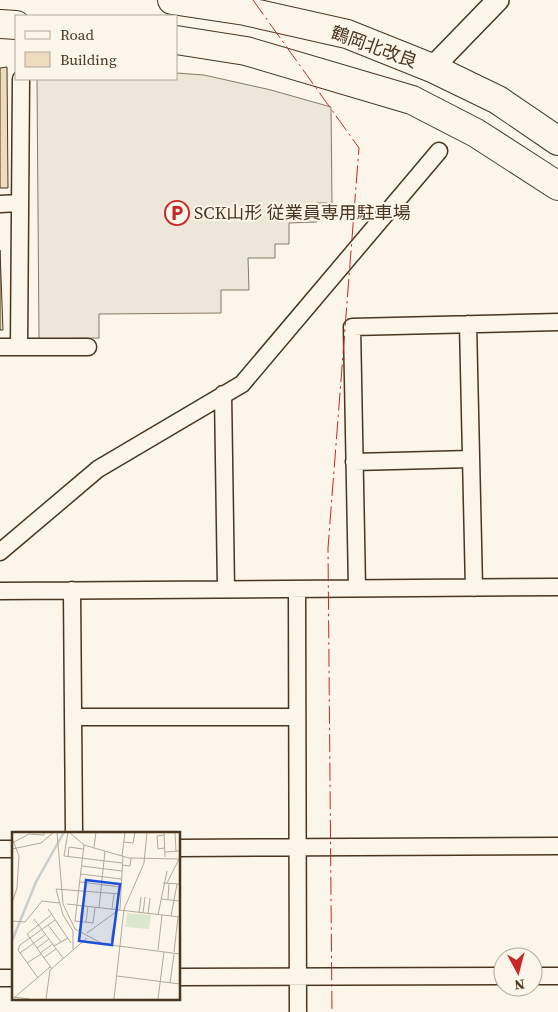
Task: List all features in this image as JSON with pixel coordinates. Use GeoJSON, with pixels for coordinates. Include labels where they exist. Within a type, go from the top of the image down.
{"type":"FeatureCollection","features":[{"type":"Feature","properties":{"kind":"highway","name":"鶴岡北改良"},"geometry":{"type":"LineString","coordinates":[[172,0],[245,11],[347,34],[432,68],[498,100],[558,141]]}},
{"type":"Feature","properties":{"kind":"highway"},"geometry":{"type":"LineString","coordinates":[[0,24],[15,25]]}},
{"type":"Feature","properties":{"kind":"highway"},"geometry":{"type":"LineString","coordinates":[[178,40],[246,51],[412,100],[476,133],[558,186]]}},
{"type":"Feature","properties":{"kind":"street"},"geometry":{"type":"LineString","coordinates":[[432,68],[498,0]]}},
{"type":"Feature","properties":{"kind":"street"},"geometry":{"type":"LineString","coordinates":[[20,347],[21,80]]}},
{"type":"Feature","properties":{"kind":"street"},"geometry":{"type":"LineString","coordinates":[[0,552],[98,469],[242,384],[439,151]]}},
{"type":"Feature","properties":{"kind":"street"},"geometry":{"type":"LineString","coordinates":[[0,204],[20,203]]}},
{"type":"Feature","properties":{"kind":"street"},"geometry":{"type":"LineString","coordinates":[[357,588],[352,327],[558,322]]}},
{"type":"Feature","properties":{"kind":"street"},"geometry":{"type":"LineString","coordinates":[[468,324],[474,588]]}},
{"type":"Feature","properties":{"kind":"street"},"geometry":{"type":"LineString","coordinates":[[0,347],[88,347]]}},
{"type":"Feature","properties":{"kind":"street"},"geometry":{"type":"LineString","coordinates":[[223,394],[226,589]]}},
{"type":"Feature","properties":{"kind":"street"},"geometry":{"type":"LineString","coordinates":[[354,462],[471,459]]}},
{"type":"Feature","properties":{"kind":"street"},"geometry":{"type":"LineString","coordinates":[[0,591],[558,587]]}},
{"type":"Feature","properties":{"kind":"street"},"geometry":{"type":"LineString","coordinates":[[297,589],[298,1012]]}},
{"type":"Feature","properties":{"kind":"street"},"geometry":{"type":"LineString","coordinates":[[72,590],[74,832]]}},
{"type":"Feature","properties":{"kind":"street"},"geometry":{"type":"LineString","coordinates":[[73,717],[297,717]]}},
{"type":"Feature","properties":{"kind":"street"},"geometry":{"type":"LineString","coordinates":[[180,848],[558,846]]}},
{"type":"Feature","properties":{"kind":"street"},"geometry":{"type":"LineString","coordinates":[[180,977],[493,976]]}},
{"type":"Feature","properties":{"kind":"street"},"geometry":{"type":"LineString","coordinates":[[543,976],[558,976]]}},
{"type":"Feature","properties":{"kind":"shaded area","name":"SCK山形 従業員専用駐車場"},"geometry":{"type":"Polygon","coordinates":[[[178,73],[204,75],[271,90],[331,107],[332,203],[317,203],[317,222],[289,223],[289,244],[275,244],[275,258],[248,258],[249,290],[221,290],[221,313],[99,314],[99,338],[39,339],[37,80],[178,80],[178,73]]]}},
{"type":"Feature","properties":{"kind":"building"},"geometry":{"type":"Polygon","coordinates":[[[7,67],[8,188],[0,188],[0,68],[7,67]]]}},
{"type":"Feature","properties":{"kind":"building"},"geometry":{"type":"Polygon","coordinates":[[[0,250],[3,330],[0,330],[0,250]]]}},
{"type":"Feature","properties":{"kind":"power"},"geometry":{"type":"LineString","coordinates":[[253,0],[359,148],[328,548],[332,1012]]}},
{"type":"Feature","properties":{"kind":"place","name":"SCK山形 従業員専用駐車場"},"geometry":{"type":"Point","coordinates":[177,213]}}]}
